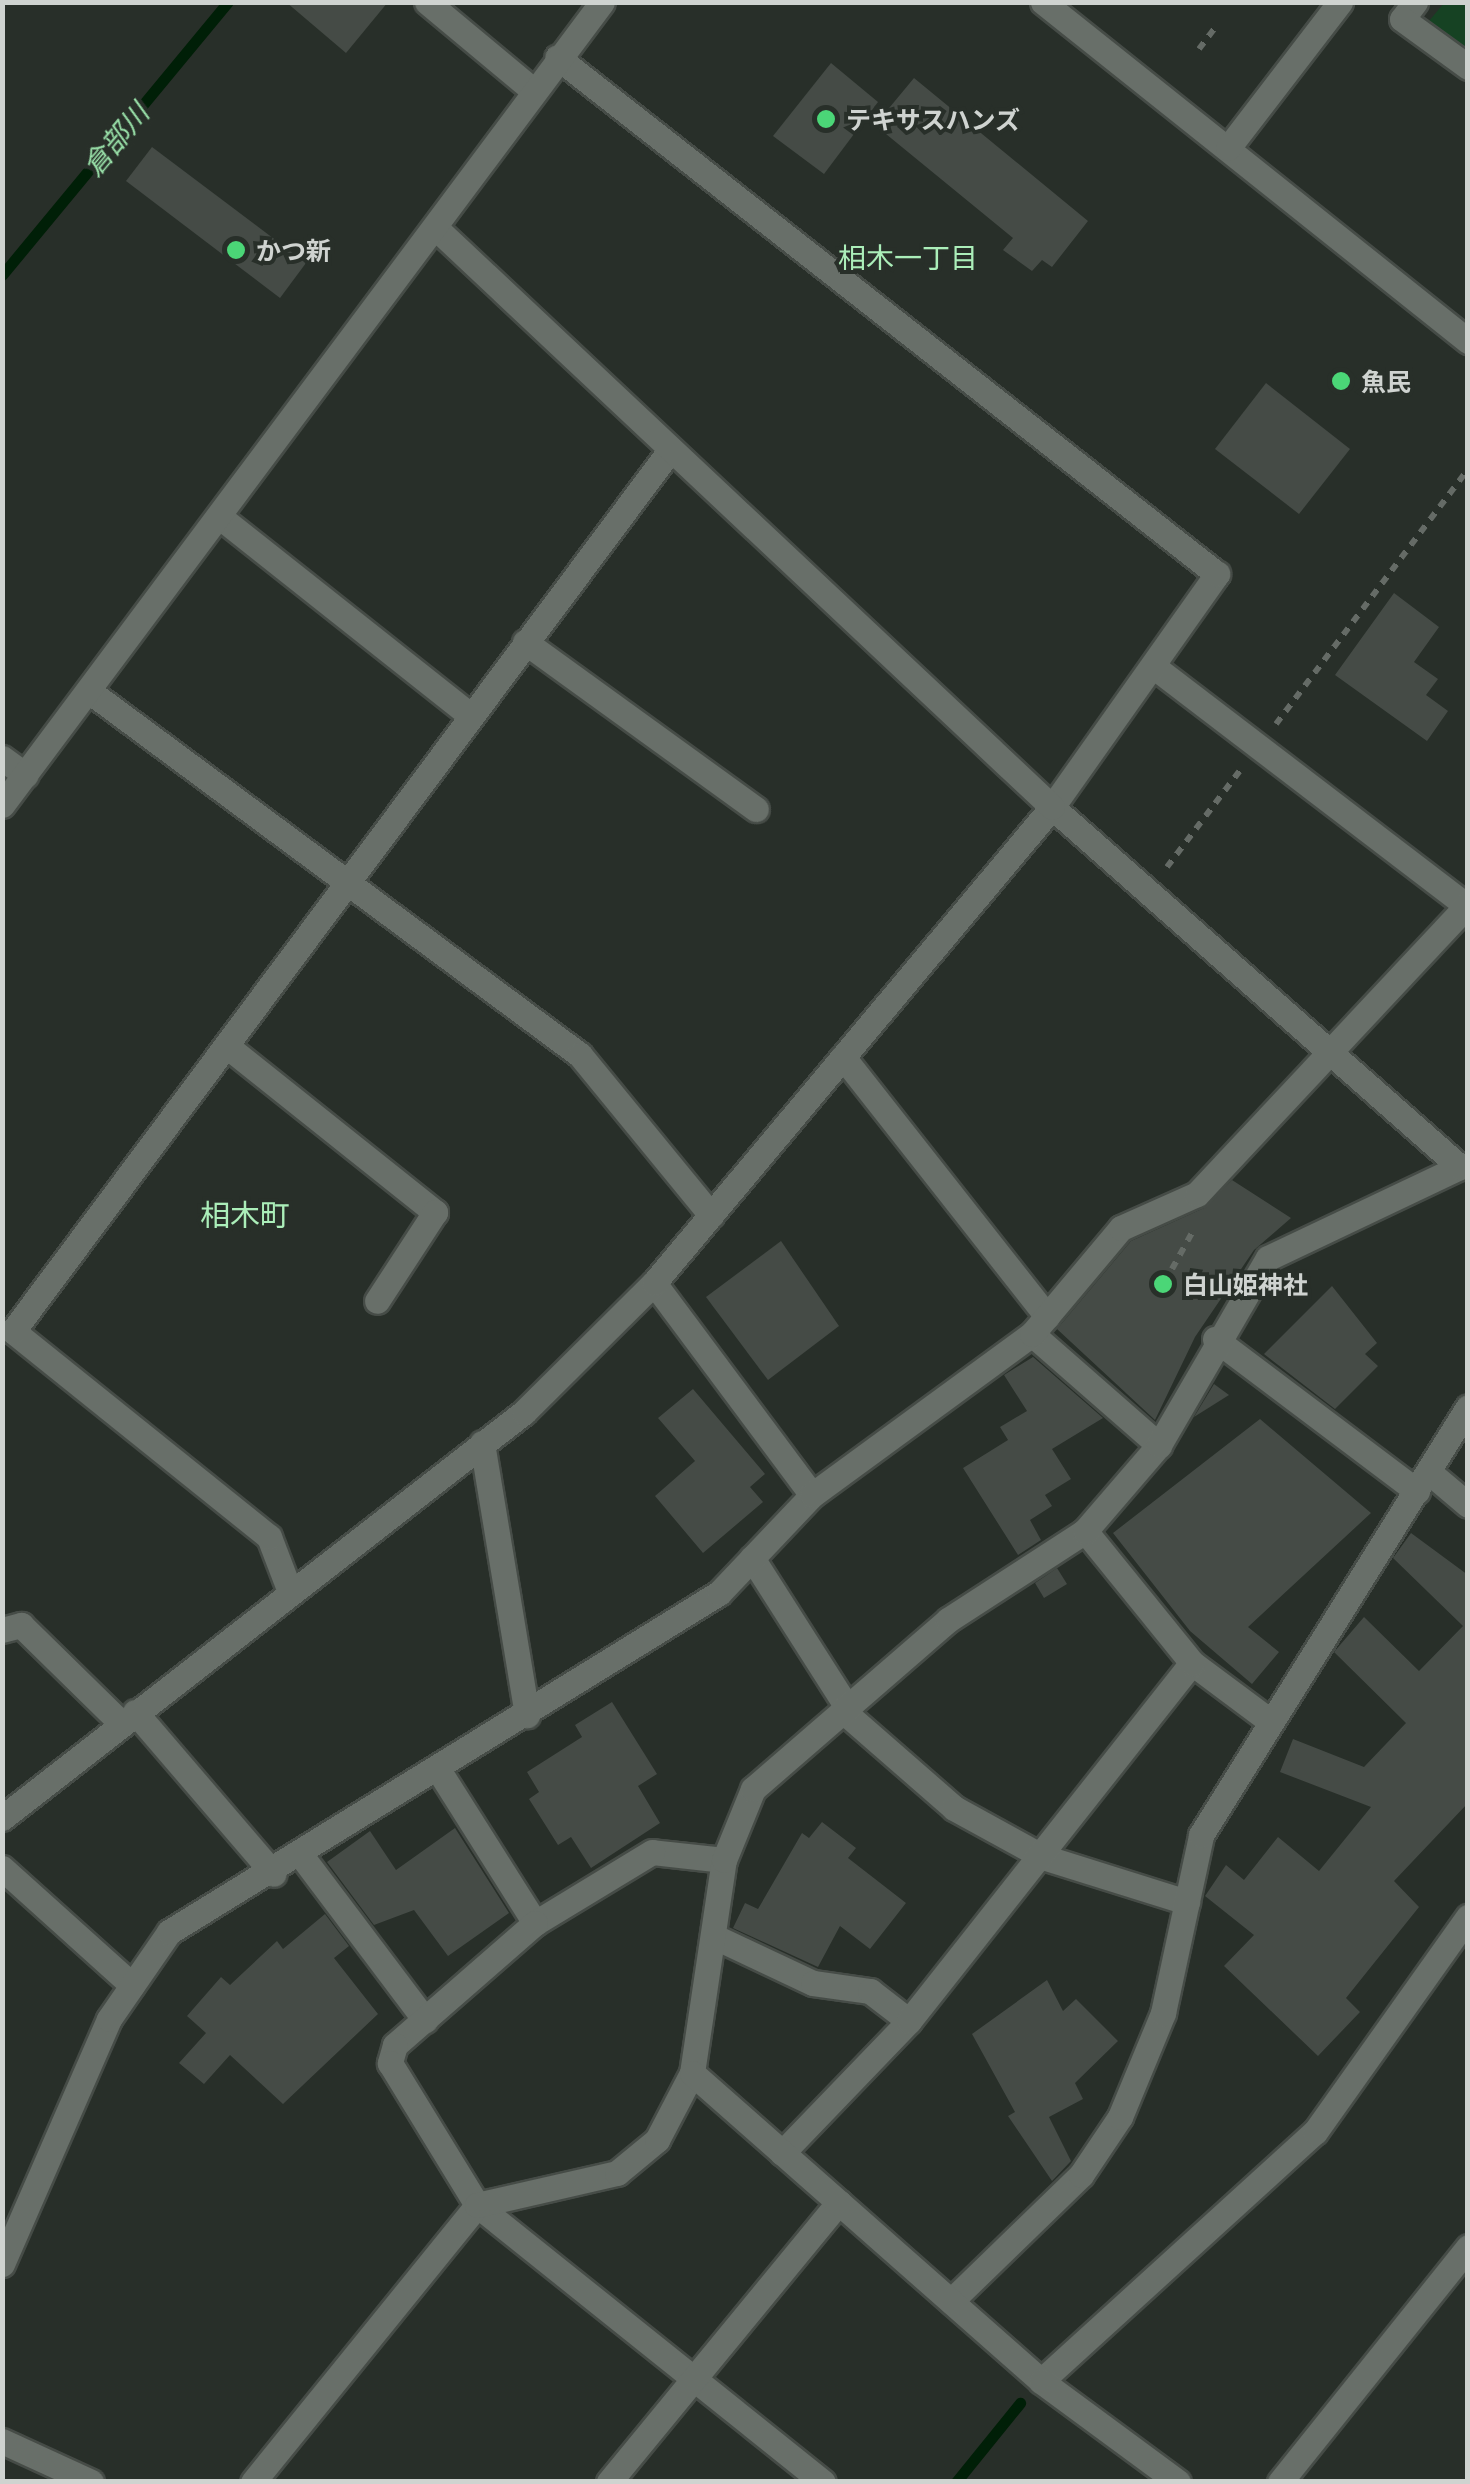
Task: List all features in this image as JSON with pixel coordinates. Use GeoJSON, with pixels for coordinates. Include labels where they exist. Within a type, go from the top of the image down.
{"type":"FeatureCollection","features":[{"type":"Feature","properties":{"kind":"street"},"geometry":{"type":"LineString","coordinates":[[427,2],[534,91]]}},
{"type":"Feature","properties":{"kind":"street"},"geometry":{"type":"LineString","coordinates":[[2,805],[437,229],[602,2]]}},
{"type":"Feature","properties":{"kind":"street"},"geometry":{"type":"LineString","coordinates":[[1043,2],[1468,341]]}},
{"type":"Feature","properties":{"kind":"street"},"geometry":{"type":"LineString","coordinates":[[1228,148],[1340,2]]}},
{"type":"Feature","properties":{"kind":"street"},"geometry":{"type":"LineString","coordinates":[[1414,2],[1402,19],[1468,67]]}},
{"type":"Feature","properties":{"kind":"street"},"geometry":{"type":"LineString","coordinates":[[2,1818],[288,1589],[482,1443],[654,1282],[1052,808],[1218,574],[558,58]]}},
{"type":"Feature","properties":{"kind":"street"},"geometry":{"type":"LineString","coordinates":[[254,2482],[477,2205],[617,2174],[657,2140],[692,2073],[724,1860],[753,1788],[948,1620],[1085,1531],[1159,1445],[1215,1339],[1268,1258],[1464,1170],[1052,808],[437,229]]}},
{"type":"Feature","properties":{"kind":"street"},"geometry":{"type":"LineString","coordinates":[[288,1589],[269,1537],[6,1332],[228,1047],[344,881],[670,449]]}},
{"type":"Feature","properties":{"kind":"street"},"geometry":{"type":"LineString","coordinates":[[220,517],[470,715]]}},
{"type":"Feature","properties":{"kind":"street"},"geometry":{"type":"LineString","coordinates":[[525,642],[756,809]]}},
{"type":"Feature","properties":{"kind":"street"},"geometry":{"type":"LineString","coordinates":[[2,2264],[109,2019],[169,1932],[303,1858],[719,1592],[812,1495],[1040,1325],[1122,1228],[1197,1194],[1467,905],[1153,666]]}},
{"type":"Feature","properties":{"kind":"street"},"geometry":{"type":"LineString","coordinates":[[88,691],[580,1055],[711,1214]]}},
{"type":"Feature","properties":{"kind":"street"},"geometry":{"type":"LineString","coordinates":[[2,758],[25,775]]}},
{"type":"Feature","properties":{"kind":"street"},"geometry":{"type":"LineString","coordinates":[[228,1047],[435,1212],[377,1301]]}},
{"type":"Feature","properties":{"kind":"street"},"geometry":{"type":"LineString","coordinates":[[843,1057],[1040,1325],[1159,1445]]}},
{"type":"Feature","properties":{"kind":"street"},"geometry":{"type":"LineString","coordinates":[[654,1282],[812,1495]]}},
{"type":"Feature","properties":{"kind":"street"},"geometry":{"type":"LineString","coordinates":[[1215,1339],[1423,1481],[1468,1505]]}},
{"type":"Feature","properties":{"kind":"street"},"geometry":{"type":"LineString","coordinates":[[951,2301],[1081,2175],[1120,2116],[1163,2013],[1201,1835],[1267,1719],[1468,1407]]}},
{"type":"Feature","properties":{"kind":"street"},"geometry":{"type":"LineString","coordinates":[[482,1443],[527,1715]]}},
{"type":"Feature","properties":{"kind":"street"},"geometry":{"type":"LineString","coordinates":[[1085,1531],[1192,1662],[1267,1719]]}},
{"type":"Feature","properties":{"kind":"street"},"geometry":{"type":"LineString","coordinates":[[752,1558],[845,1709],[954,1808],[1044,1856],[1186,1902]]}},
{"type":"Feature","properties":{"kind":"street"},"geometry":{"type":"LineString","coordinates":[[2,1630],[21,1625],[128,1718],[274,1874]]}},
{"type":"Feature","properties":{"kind":"street"},"geometry":{"type":"LineString","coordinates":[[782,2153],[909,2022],[1044,1856],[1192,1662]]}},
{"type":"Feature","properties":{"kind":"street"},"geometry":{"type":"LineString","coordinates":[[439,1771],[535,1923]]}},
{"type":"Feature","properties":{"kind":"street"},"geometry":{"type":"LineString","coordinates":[[724,1860],[652,1852],[535,1923],[394,2045],[390,2063],[477,2205],[824,2482]]}},
{"type":"Feature","properties":{"kind":"street"},"geometry":{"type":"LineString","coordinates":[[303,1858],[425,2020]]}},
{"type":"Feature","properties":{"kind":"street"},"geometry":{"type":"LineString","coordinates":[[2,1868],[132,1985]]}},
{"type":"Feature","properties":{"kind":"street"},"geometry":{"type":"LineString","coordinates":[[1041,2381],[1314,2132],[1468,1917]]}},
{"type":"Feature","properties":{"kind":"street"},"geometry":{"type":"LineString","coordinates":[[712,1936],[813,1983],[870,1991],[909,2022]]}},
{"type":"Feature","properties":{"kind":"street"},"geometry":{"type":"LineString","coordinates":[[692,2073],[1041,2381],[1178,2482]]}},
{"type":"Feature","properties":{"kind":"street"},"geometry":{"type":"LineString","coordinates":[[609,2482],[691,2375],[839,2202]]}},
{"type":"Feature","properties":{"kind":"street"},"geometry":{"type":"LineString","coordinates":[[1280,2482],[1468,2247]]}},
{"type":"Feature","properties":{"kind":"street"},"geometry":{"type":"LineString","coordinates":[[2,2441],[91,2482]]}},
{"type":"Feature","properties":{"kind":"path"},"geometry":{"type":"LineString","coordinates":[[1199,48],[1218,24]]}},
{"type":"Feature","properties":{"kind":"path"},"geometry":{"type":"LineString","coordinates":[[1148,892],[1468,469]]}},
{"type":"Feature","properties":{"kind":"green space"},"geometry":{"type":"Polygon","coordinates":[[[1444,3],[1467,3],[1467,50],[1429,21],[1444,3]]]}},
{"type":"Feature","properties":{"kind":"building"},"geometry":{"type":"Polygon","coordinates":[[[286,2],[388,2],[346,53],[286,2]]]}},
{"type":"Feature","properties":{"kind":"building","name":"テキサスハンズ"},"geometry":{"type":"Polygon","coordinates":[[[831,63],[878,102],[824,174],[773,136],[831,63]]]}},
{"type":"Feature","properties":{"kind":"building"},"geometry":{"type":"Polygon","coordinates":[[[914,78],[1088,221],[1052,267],[1042,260],[1032,271],[1003,250],[1013,238],[875,125],[914,78]]]}},
{"type":"Feature","properties":{"kind":"building"},"geometry":{"type":"Polygon","coordinates":[[[152,147],[306,263],[280,298],[126,181],[152,147]]]}},
{"type":"Feature","properties":{"kind":"building"},"geometry":{"type":"Polygon","coordinates":[[[1266,383],[1350,449],[1299,514],[1215,449],[1266,383]]]}},
{"type":"Feature","properties":{"kind":"building"},"geometry":{"type":"Polygon","coordinates":[[[1394,593],[1439,627],[1414,662],[1438,679],[1426,695],[1448,711],[1427,741],[1335,675],[1394,593]]]}},
{"type":"Feature","properties":{"kind":"building","name":"白山姫神社"},"geometry":{"type":"Polygon","coordinates":[[[1232,1180],[1291,1218],[1254,1250],[1195,1337],[1155,1420],[1057,1329],[1131,1241],[1204,1208],[1232,1180]]]}},
{"type":"Feature","properties":{"kind":"building"},"geometry":{"type":"Polygon","coordinates":[[[781,1241],[839,1326],[768,1380],[706,1297],[781,1241]]]}},
{"type":"Feature","properties":{"kind":"building"},"geometry":{"type":"Polygon","coordinates":[[[1332,1286],[1377,1343],[1365,1354],[1378,1366],[1335,1409],[1264,1354],[1332,1286]]]}},
{"type":"Feature","properties":{"kind":"building"},"geometry":{"type":"Polygon","coordinates":[[[1033,1357],[1103,1418],[1052,1449],[1071,1479],[1045,1495],[1052,1506],[1030,1520],[1041,1540],[1018,1555],[963,1468],[1008,1440],[1000,1427],[1027,1411],[1004,1375],[1033,1357]]]}},
{"type":"Feature","properties":{"kind":"building"},"geometry":{"type":"Polygon","coordinates":[[[1214,1384],[1229,1395],[1194,1417],[1214,1384]]]}},
{"type":"Feature","properties":{"kind":"building"},"geometry":{"type":"Polygon","coordinates":[[[693,1389],[765,1474],[750,1487],[763,1502],[703,1553],[655,1496],[695,1461],[658,1418],[693,1389]]]}},
{"type":"Feature","properties":{"kind":"building"},"geometry":{"type":"Polygon","coordinates":[[[1260,1419],[1371,1513],[1248,1627],[1279,1652],[1252,1684],[1190,1631],[1113,1533],[1260,1419]]]}},
{"type":"Feature","properties":{"kind":"building"},"geometry":{"type":"Polygon","coordinates":[[[1411,1533],[1468,1575],[1468,1803],[1394,1881],[1419,1907],[1346,1998],[1360,2012],[1318,2056],[1224,1966],[1254,1935],[1205,1896],[1226,1865],[1244,1880],[1278,1837],[1319,1871],[1371,1807],[1280,1772],[1293,1739],[1364,1767],[1406,1723],[1334,1652],[1364,1617],[1419,1671],[1463,1626],[1393,1558],[1411,1533]]]}},
{"type":"Feature","properties":{"kind":"building"},"geometry":{"type":"Polygon","coordinates":[[[1057,1568],[1067,1584],[1044,1598],[1035,1583],[1057,1568]]]}},
{"type":"Feature","properties":{"kind":"building"},"geometry":{"type":"Polygon","coordinates":[[[612,1702],[657,1774],[638,1786],[660,1823],[591,1868],[571,1837],[558,1845],[529,1799],[539,1792],[527,1772],[582,1737],[575,1725],[612,1702]]]}},
{"type":"Feature","properties":{"kind":"building"},"geometry":{"type":"Polygon","coordinates":[[[822,1822],[856,1848],[848,1858],[906,1903],[870,1949],[840,1926],[818,1967],[733,1928],[745,1903],[758,1909],[802,1833],[809,1838],[822,1822]]]}},
{"type":"Feature","properties":{"kind":"building"},"geometry":{"type":"Polygon","coordinates":[[[455,1828],[509,1913],[448,1956],[414,1910],[374,1925],[327,1862],[370,1831],[396,1870],[455,1828]]]}},
{"type":"Feature","properties":{"kind":"building"},"geometry":{"type":"Polygon","coordinates":[[[325,1914],[349,1946],[334,1958],[378,2014],[283,2104],[230,2055],[204,2084],[179,2063],[206,2033],[187,2016],[221,1977],[230,1985],[277,1941],[283,1949],[325,1914]]]}},
{"type":"Feature","properties":{"kind":"building"},"geometry":{"type":"Polygon","coordinates":[[[1047,1980],[1063,2011],[1076,1999],[1118,2041],[1075,2083],[1083,2099],[1049,2117],[1071,2161],[1052,2181],[1008,2116],[1015,2112],[972,2034],[1047,1980]]]}},
{"type":"Feature","properties":{"kind":"waterway","name":"倉部川"},"geometry":{"type":"LineString","coordinates":[[2,275],[228,2]]}},
{"type":"Feature","properties":{"kind":"waterway"},"geometry":{"type":"LineString","coordinates":[[956,2482],[1020,2403]]}},
{"type":"Feature","properties":{"kind":"place","name":"テキサスハンズ"},"geometry":{"type":"Point","coordinates":[826,119]}},
{"type":"Feature","properties":{"kind":"place","name":"かつ新"},"geometry":{"type":"Point","coordinates":[236,250]}},
{"type":"Feature","properties":{"kind":"place","name":"魚民"},"geometry":{"type":"Point","coordinates":[1341,381]}},
{"type":"Feature","properties":{"kind":"place","name":"白山姫神社"},"geometry":{"type":"Point","coordinates":[1163,1284]}},
{"type":"Feature","properties":{"kind":"district","name":"相木一丁目"},"geometry":{"type":"Point","coordinates":[908,257]}},
{"type":"Feature","properties":{"kind":"district","name":"相木町"},"geometry":{"type":"Point","coordinates":[245,1214]}}]}
